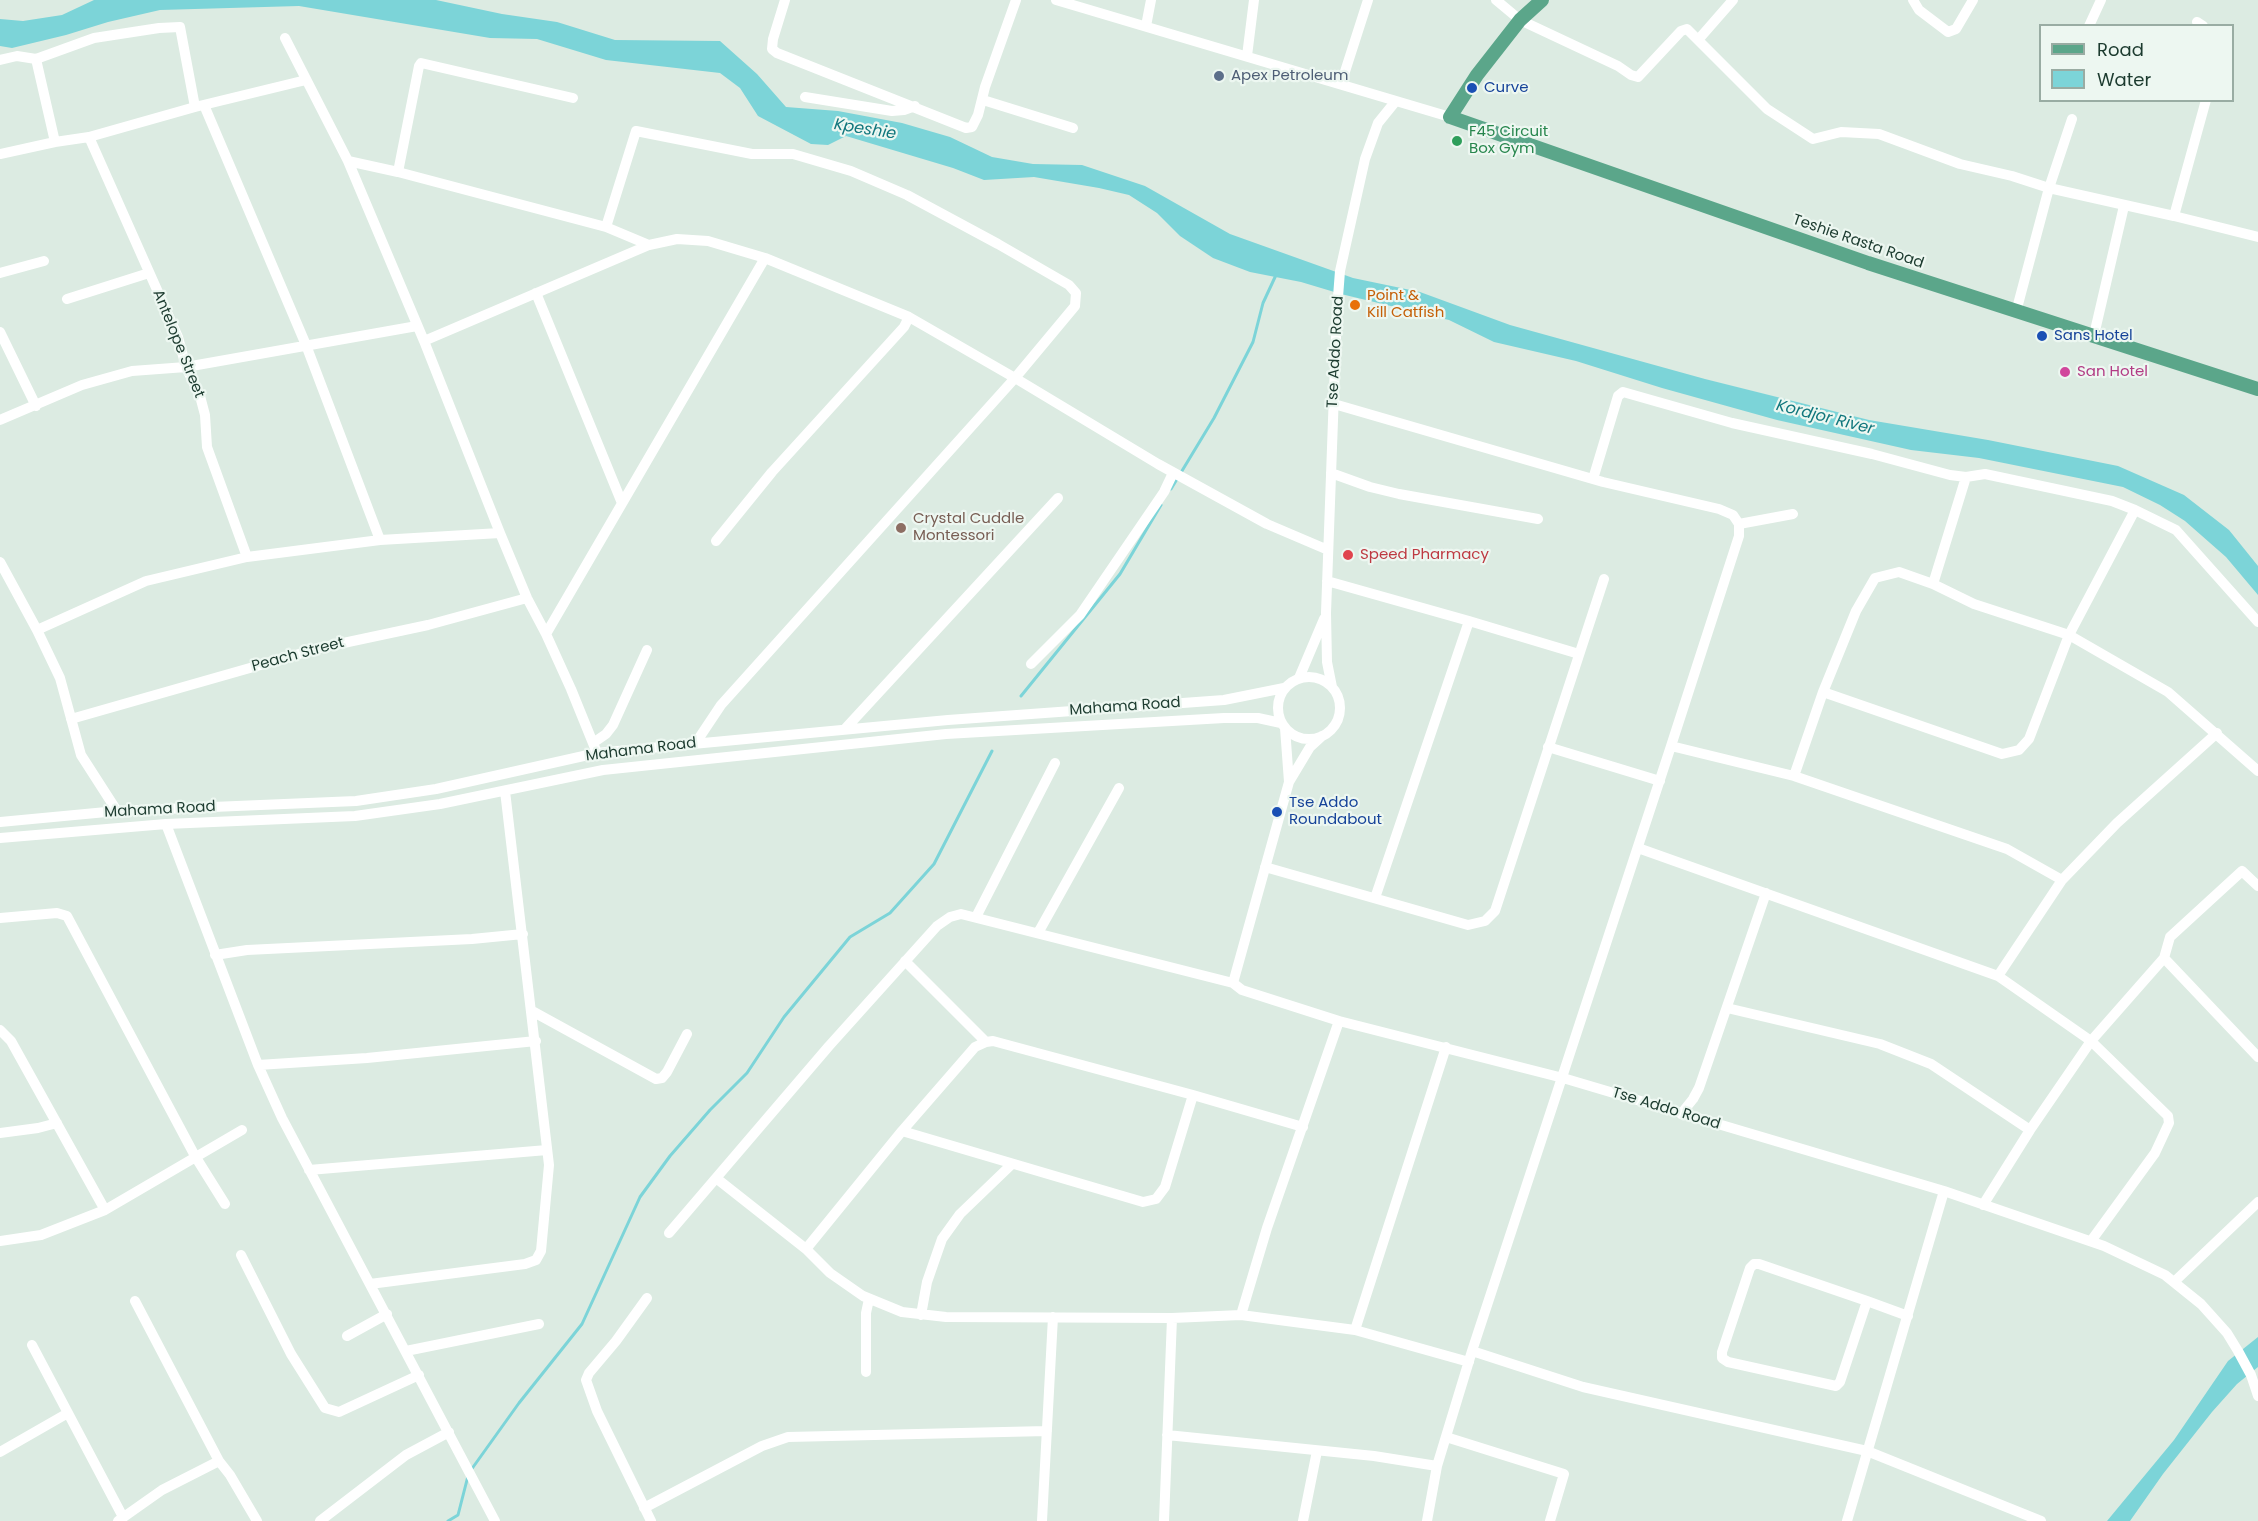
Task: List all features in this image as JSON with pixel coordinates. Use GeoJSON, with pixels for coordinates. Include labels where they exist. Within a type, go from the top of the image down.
{"type":"FeatureCollection","features":[{"type":"Feature","properties":{"kind":"main road"},"geometry":{"type":"LineString","coordinates":[[1450,117],[1477,75],[1520,20],[1542,0]]}},
{"type":"Feature","properties":{"kind":"main road","name":"Teshie Rasta Road"},"geometry":{"type":"LineString","coordinates":[[1450,117],[1868,263],[2258,389]]}},
{"type":"Feature","properties":{"kind":"street"},"geometry":{"type":"LineString","coordinates":[[785,0],[773,39],[772,49],[777,53],[966,128],[972,127],[983,100],[985,87],[1016,0]]}},
{"type":"Feature","properties":{"kind":"street"},"geometry":{"type":"LineString","coordinates":[[1056,0],[1450,117]]}},
{"type":"Feature","properties":{"kind":"street"},"geometry":{"type":"LineString","coordinates":[[1146,26],[1151,0]]}},
{"type":"Feature","properties":{"kind":"street"},"geometry":{"type":"LineString","coordinates":[[1247,56],[1254,0]]}},
{"type":"Feature","properties":{"kind":"street"},"geometry":{"type":"LineString","coordinates":[[1341,84],[1368,0]]}},
{"type":"Feature","properties":{"kind":"street"},"geometry":{"type":"LineString","coordinates":[[1496,0],[1520,20],[1638,77],[1681,31],[1687,29],[1767,109],[1813,139],[1841,132],[1879,134],[1960,164],[2012,176],[2049,188],[2258,237]]}},
{"type":"Feature","properties":{"kind":"street"},"geometry":{"type":"LineString","coordinates":[[1698,40],[1733,0]]}},
{"type":"Feature","properties":{"kind":"street"},"geometry":{"type":"LineString","coordinates":[[1913,0],[1919,10],[1948,32],[1956,29],[1973,0]]}},
{"type":"Feature","properties":{"kind":"street"},"geometry":{"type":"LineString","coordinates":[[2090,24],[2101,0]]}},
{"type":"Feature","properties":{"kind":"street"},"geometry":{"type":"LineString","coordinates":[[0,60],[17,56],[36,58],[94,38],[180,27],[199,106],[306,345],[380,540]]}},
{"type":"Feature","properties":{"kind":"street"},"geometry":{"type":"LineString","coordinates":[[285,38],[348,161],[500,533],[595,748],[613,725],[647,650]]}},
{"type":"Feature","properties":{"kind":"street"},"geometry":{"type":"LineString","coordinates":[[36,58],[55,142]]}},
{"type":"Feature","properties":{"kind":"street"},"geometry":{"type":"LineString","coordinates":[[398,172],[421,63],[573,98]]}},
{"type":"Feature","properties":{"kind":"street"},"geometry":{"type":"LineString","coordinates":[[0,154],[88,137],[199,106],[306,80]]}},
{"type":"Feature","properties":{"kind":"street"},"geometry":{"type":"LineString","coordinates":[[805,97],[892,111],[915,106]]}},
{"type":"Feature","properties":{"kind":"street"},"geometry":{"type":"LineString","coordinates":[[983,100],[1073,128]]}},
{"type":"Feature","properties":{"kind":"street","name":"Tse Addo Road"},"geometry":{"type":"LineString","coordinates":[[1332,687],[1328,662],[1326,614],[1340,271],[1365,159],[1378,123],[1395,102]]}},
{"type":"Feature","properties":{"kind":"street"},"geometry":{"type":"LineString","coordinates":[[2174,216],[2205,102]]}},
{"type":"Feature","properties":{"kind":"street"},"geometry":{"type":"LineString","coordinates":[[2016,312],[2049,188],[2072,119]]}},
{"type":"Feature","properties":{"kind":"street"},"geometry":{"type":"LineString","coordinates":[[606,227],[636,130],[752,154],[793,154],[859,174],[891,190],[907,195],[988,238],[1069,285],[1076,293],[1075,306],[1015,378],[721,705],[695,744]]}},
{"type":"Feature","properties":{"kind":"street","name":"Antelope Street"},"geometry":{"type":"LineString","coordinates":[[88,137],[178,337],[186,367],[200,396],[205,415],[207,447],[247,557]]}},
{"type":"Feature","properties":{"kind":"street"},"geometry":{"type":"LineString","coordinates":[[348,161],[606,227],[649,244]]}},
{"type":"Feature","properties":{"kind":"street"},"geometry":{"type":"LineString","coordinates":[[2094,335],[2124,206]]}},
{"type":"Feature","properties":{"kind":"street"},"geometry":{"type":"LineString","coordinates":[[423,341],[649,244],[677,239],[708,241],[765,258],[909,318],[1193,484],[1267,524],[1328,550]]}},
{"type":"Feature","properties":{"kind":"street"},"geometry":{"type":"LineString","coordinates":[[546,634],[765,258]]}},
{"type":"Feature","properties":{"kind":"street"},"geometry":{"type":"LineString","coordinates":[[0,273],[44,261]]}},
{"type":"Feature","properties":{"kind":"street"},"geometry":{"type":"LineString","coordinates":[[67,299],[149,273]]}},
{"type":"Feature","properties":{"kind":"street"},"geometry":{"type":"LineString","coordinates":[[536,293],[622,503]]}},
{"type":"Feature","properties":{"kind":"street"},"geometry":{"type":"LineString","coordinates":[[716,541],[772,471],[904,327],[909,318]]}},
{"type":"Feature","properties":{"kind":"street"},"geometry":{"type":"LineString","coordinates":[[0,420],[82,385],[132,371],[186,367],[417,326]]}},
{"type":"Feature","properties":{"kind":"street"},"geometry":{"type":"LineString","coordinates":[[0,332],[36,406]]}},
{"type":"Feature","properties":{"kind":"street"},"geometry":{"type":"LineString","coordinates":[[1593,479],[1618,396],[1623,392],[1732,423],[1872,454],[1950,475],[1966,477],[1985,474],[2112,501],[2176,530],[2258,622]]}},
{"type":"Feature","properties":{"kind":"street"},"geometry":{"type":"LineString","coordinates":[[1334,404],[1593,479],[1719,509],[1733,515],[1739,524],[1738,536],[1660,781],[1470,1357],[1437,1466],[1427,1521]]}},
{"type":"Feature","properties":{"kind":"street"},"geometry":{"type":"LineString","coordinates":[[1031,664],[1080,615],[1164,492],[1174,473]]}},
{"type":"Feature","properties":{"kind":"street"},"geometry":{"type":"LineString","coordinates":[[1331,473],[1370,487],[1399,494],[1538,519]]}},
{"type":"Feature","properties":{"kind":"street"},"geometry":{"type":"LineString","coordinates":[[1933,584],[1966,477]]}},
{"type":"Feature","properties":{"kind":"street"},"geometry":{"type":"LineString","coordinates":[[845,729],[1058,498]]}},
{"type":"Feature","properties":{"kind":"street"},"geometry":{"type":"LineString","coordinates":[[1824,692],[2002,754],[2019,750],[2029,739],[2069,635],[2135,510]]}},
{"type":"Feature","properties":{"kind":"street"},"geometry":{"type":"LineString","coordinates":[[1739,524],[1793,513]]}},
{"type":"Feature","properties":{"kind":"street"},"geometry":{"type":"LineString","coordinates":[[37,630],[146,581],[247,557],[380,540],[500,533]]}},
{"type":"Feature","properties":{"kind":"street"},"geometry":{"type":"LineString","coordinates":[[0,562],[60,678],[81,755],[117,811]]}},
{"type":"Feature","properties":{"kind":"street"},"geometry":{"type":"LineString","coordinates":[[1794,776],[1856,610],[1875,578],[1899,572],[1933,584],[1974,604],[2069,635],[2168,692],[2258,771]]}},
{"type":"Feature","properties":{"kind":"street"},"geometry":{"type":"LineString","coordinates":[[1265,867],[1468,925],[1485,921],[1495,910],[1604,579]]}},
{"type":"Feature","properties":{"kind":"street"},"geometry":{"type":"LineString","coordinates":[[1327,582],[1579,654]]}},
{"type":"Feature","properties":{"kind":"street","name":"Peach Street"},"geometry":{"type":"LineString","coordinates":[[71,719],[320,648],[428,625],[528,598]]}},
{"type":"Feature","properties":{"kind":"street","name":"Tse Addo Road"},"geometry":{"type":"LineString","coordinates":[[1299,678],[1326,614]]}},
{"type":"Feature","properties":{"kind":"street"},"geometry":{"type":"LineString","coordinates":[[1376,898],[1469,621]]}},
{"type":"Feature","properties":{"kind":"street"},"geometry":{"type":"LineString","coordinates":[[1233,983],[1289,782],[1310,747],[1332,729],[1338,719],[1340,708],[1338,697],[1332,687],[1323,680],[1311,676],[1299,678],[1284,688],[1279,699],[1278,711],[1283,726],[1289,782]]}},
{"type":"Feature","properties":{"kind":"street","name":"Mahama Road"},"geometry":{"type":"LineString","coordinates":[[0,822],[117,811],[356,801],[436,789],[595,748],[695,744],[845,729],[1224,700],[1284,688]]}},
{"type":"Feature","properties":{"kind":"street","name":"Mahama Road"},"geometry":{"type":"LineString","coordinates":[[0,838],[166,824],[355,816],[396,812],[603,770],[946,734],[1224,718],[1258,718],[1283,726]]}},
{"type":"Feature","properties":{"kind":"street"},"geometry":{"type":"LineString","coordinates":[[1283,726],[1293,735],[1303,738],[1323,736]]}},
{"type":"Feature","properties":{"kind":"street"},"geometry":{"type":"LineString","coordinates":[[1998,976],[2062,880],[2117,824],[2217,733]]}},
{"type":"Feature","properties":{"kind":"street"},"geometry":{"type":"LineString","coordinates":[[1671,746],[1794,776],[2007,849],[2062,880]]}},
{"type":"Feature","properties":{"kind":"street"},"geometry":{"type":"LineString","coordinates":[[1548,747],[1660,781]]}},
{"type":"Feature","properties":{"kind":"street"},"geometry":{"type":"LineString","coordinates":[[976,917],[1055,763]]}},
{"type":"Feature","properties":{"kind":"street"},"geometry":{"type":"LineString","coordinates":[[1038,933],[1119,788]]}},
{"type":"Feature","properties":{"kind":"street"},"geometry":{"type":"LineString","coordinates":[[370,1284],[525,1264],[536,1260],[541,1251],[549,1165],[505,791]]}},
{"type":"Feature","properties":{"kind":"street"},"geometry":{"type":"LineString","coordinates":[[166,824],[258,1065],[309,1170],[495,1521]]}},
{"type":"Feature","properties":{"kind":"street"},"geometry":{"type":"LineString","coordinates":[[1638,848],[1998,976],[2091,1041],[2168,1116],[2169,1123],[2155,1153],[2091,1241]]}},
{"type":"Feature","properties":{"kind":"street"},"geometry":{"type":"LineString","coordinates":[[1983,1205],[2030,1130],[2091,1041],[2164,958],[2170,937],[2242,871],[2258,886]]}},
{"type":"Feature","properties":{"kind":"street"},"geometry":{"type":"LineString","coordinates":[[1681,1114],[1694,1099],[1699,1088],[1766,894]]}},
{"type":"Feature","properties":{"kind":"street"},"geometry":{"type":"LineString","coordinates":[[0,918],[57,913],[67,916],[195,1156],[225,1204]]}},
{"type":"Feature","properties":{"kind":"street","name":"Tse Addo Road"},"geometry":{"type":"LineString","coordinates":[[669,1233],[829,1046],[937,926],[950,917],[961,914],[1233,983],[1242,990],[1339,1021],[1563,1078],[1944,1191],[2091,1241],[2138,1260],[2174,1282],[2201,1304],[2227,1333],[2251,1375],[2258,1396]]}},
{"type":"Feature","properties":{"kind":"street"},"geometry":{"type":"LineString","coordinates":[[215,955],[247,950],[472,939],[523,934]]}},
{"type":"Feature","properties":{"kind":"street"},"geometry":{"type":"LineString","coordinates":[[2164,958],[2258,1057]]}},
{"type":"Feature","properties":{"kind":"street"},"geometry":{"type":"LineString","coordinates":[[905,961],[986,1041]]}},
{"type":"Feature","properties":{"kind":"street"},"geometry":{"type":"LineString","coordinates":[[1727,1008],[1880,1044],[1931,1064],[2030,1130]]}},
{"type":"Feature","properties":{"kind":"street"},"geometry":{"type":"LineString","coordinates":[[532,1011],[656,1079],[662,1078],[667,1072],[687,1034]]}},
{"type":"Feature","properties":{"kind":"street"},"geometry":{"type":"LineString","coordinates":[[1241,1316],[1267,1228],[1339,1021]]}},
{"type":"Feature","properties":{"kind":"street"},"geometry":{"type":"LineString","coordinates":[[0,1030],[11,1041],[105,1210]]}},
{"type":"Feature","properties":{"kind":"street"},"geometry":{"type":"LineString","coordinates":[[258,1065],[367,1058],[536,1041]]}},
{"type":"Feature","properties":{"kind":"street"},"geometry":{"type":"LineString","coordinates":[[806,1249],[902,1131],[975,1047],[986,1041],[1193,1095],[1303,1127]]}},
{"type":"Feature","properties":{"kind":"street"},"geometry":{"type":"LineString","coordinates":[[1355,1330],[1446,1047]]}},
{"type":"Feature","properties":{"kind":"street"},"geometry":{"type":"LineString","coordinates":[[902,1131],[1143,1202],[1156,1199],[1166,1187],[1193,1095]]}},
{"type":"Feature","properties":{"kind":"street"},"geometry":{"type":"LineString","coordinates":[[0,1133],[57,1124]]}},
{"type":"Feature","properties":{"kind":"street"},"geometry":{"type":"LineString","coordinates":[[0,1241],[29,1238],[54,1231],[105,1210],[242,1130]]}},
{"type":"Feature","properties":{"kind":"street"},"geometry":{"type":"LineString","coordinates":[[309,1170],[547,1150]]}},
{"type":"Feature","properties":{"kind":"street"},"geometry":{"type":"LineString","coordinates":[[921,1315],[927,1282],[942,1239],[960,1214],[1012,1164]]}},
{"type":"Feature","properties":{"kind":"street"},"geometry":{"type":"LineString","coordinates":[[716,1178],[806,1249],[830,1273],[869,1299],[902,1312],[946,1317],[1241,1316],[1355,1330],[1583,1387],[1867,1451],[2041,1521]]}},
{"type":"Feature","properties":{"kind":"street"},"geometry":{"type":"LineString","coordinates":[[1847,1521],[1944,1191]]}},
{"type":"Feature","properties":{"kind":"street"},"geometry":{"type":"LineString","coordinates":[[2174,1282],[2258,1202]]}},
{"type":"Feature","properties":{"kind":"street"},"geometry":{"type":"LineString","coordinates":[[241,1255],[291,1354],[325,1408],[339,1412],[419,1375]]}},
{"type":"Feature","properties":{"kind":"street"},"geometry":{"type":"LineString","coordinates":[[1867,1301],[1840,1382],[1836,1386],[1728,1362],[1722,1358],[1750,1268],[1754,1264],[1867,1301],[1908,1316]]}},
{"type":"Feature","properties":{"kind":"street"},"geometry":{"type":"LineString","coordinates":[[647,1298],[616,1341],[589,1372],[586,1380],[597,1411],[651,1521]]}},
{"type":"Feature","properties":{"kind":"street"},"geometry":{"type":"LineString","coordinates":[[866,1372],[866,1313],[869,1299]]}},
{"type":"Feature","properties":{"kind":"street"},"geometry":{"type":"LineString","coordinates":[[135,1301],[219,1461],[241,1491],[257,1521]]}},
{"type":"Feature","properties":{"kind":"street"},"geometry":{"type":"LineString","coordinates":[[346,1336],[387,1314]]}},
{"type":"Feature","properties":{"kind":"street"},"geometry":{"type":"LineString","coordinates":[[1042,1521],[1053,1317]]}},
{"type":"Feature","properties":{"kind":"street"},"geometry":{"type":"LineString","coordinates":[[1164,1521],[1172,1318]]}},
{"type":"Feature","properties":{"kind":"street"},"geometry":{"type":"LineString","coordinates":[[406,1351],[539,1324]]}},
{"type":"Feature","properties":{"kind":"street"},"geometry":{"type":"LineString","coordinates":[[32,1345],[121,1519],[162,1490],[219,1461]]}},
{"type":"Feature","properties":{"kind":"street"},"geometry":{"type":"LineString","coordinates":[[0,1452],[68,1413]]}},
{"type":"Feature","properties":{"kind":"street"},"geometry":{"type":"LineString","coordinates":[[644,1508],[762,1446],[788,1437],[1047,1431]]}},
{"type":"Feature","properties":{"kind":"street"},"geometry":{"type":"LineString","coordinates":[[320,1521],[406,1455],[449,1432]]}},
{"type":"Feature","properties":{"kind":"street"},"geometry":{"type":"LineString","coordinates":[[1167,1435],[1374,1456],[1437,1466]]}},
{"type":"Feature","properties":{"kind":"street"},"geometry":{"type":"LineString","coordinates":[[1446,1437],[1564,1474],[1550,1521]]}},
{"type":"Feature","properties":{"kind":"street"},"geometry":{"type":"LineString","coordinates":[[1303,1521],[1317,1451]]}},
{"type":"Feature","properties":{"kind":"water"},"geometry":{"type":"Polygon","coordinates":[[[94,0],[436,0],[502,14],[557,22],[615,40],[720,41],[757,74],[786,107],[838,111],[902,123],[950,137],[992,157],[1033,164],[1082,165],[1145,186],[1230,234],[1353,278],[1420,292],[1510,325],[1705,379],[1869,420],[1988,440],[2118,466],[2184,495],[2229,530],[2258,566],[2258,595],[2226,557],[2185,521],[2160,505],[2123,487],[1979,458],[1911,450],[1777,420],[1576,361],[1494,342],[1449,320],[1301,282],[1250,272],[1213,258],[1180,236],[1157,213],[1129,195],[1034,177],[984,180],[953,168],[846,136],[828,145],[811,144],[758,116],[740,88],[720,73],[606,60],[537,39],[490,38],[299,6],[160,10],[12,48],[0,46],[0,19],[23,21],[62,15],[94,0]]]}},
{"type":"Feature","properties":{"kind":"water"},"geometry":{"type":"Polygon","coordinates":[[[2258,1337],[2258,1367],[2237,1384],[2212,1412],[2163,1474],[2130,1521],[2107,1521],[2174,1440],[2228,1361],[2258,1337]]]}},
{"type":"Feature","properties":{"kind":"waterway"},"geometry":{"type":"LineString","coordinates":[[1171,489],[1214,418],[1253,342],[1263,303],[1276,275]]}},
{"type":"Feature","properties":{"kind":"waterway"},"geometry":{"type":"LineString","coordinates":[[1021,696],[1120,574],[1161,505]]}},
{"type":"Feature","properties":{"kind":"waterway"},"geometry":{"type":"LineString","coordinates":[[471,1470],[519,1403],[582,1324],[640,1197],[670,1156],[710,1110],[747,1073],[784,1017],[850,937],[890,913],[934,864],[992,751]]}},
{"type":"Feature","properties":{"kind":"waterway"},"geometry":{"type":"LineString","coordinates":[[448,1521],[458,1515],[468,1476]]}},
{"type":"Feature","properties":{"kind":"place","name":"Apex Petroleum"},"geometry":{"type":"Point","coordinates":[1219,76]}},
{"type":"Feature","properties":{"kind":"place","name":"Curve"},"geometry":{"type":"Point","coordinates":[1472,88]}},
{"type":"Feature","properties":{"kind":"place","name":"F45 Circuit Box Gym"},"geometry":{"type":"Point","coordinates":[1457,141]}},
{"type":"Feature","properties":{"kind":"place","name":"Point & Kill Catfish"},"geometry":{"type":"Point","coordinates":[1355,305]}},
{"type":"Feature","properties":{"kind":"place","name":"Sans Hotel"},"geometry":{"type":"Point","coordinates":[2042,336]}},
{"type":"Feature","properties":{"kind":"place","name":"San Hotel"},"geometry":{"type":"Point","coordinates":[2065,372]}},
{"type":"Feature","properties":{"kind":"place","name":"Crystal Cuddle Montessori"},"geometry":{"type":"Point","coordinates":[901,528]}},
{"type":"Feature","properties":{"kind":"place","name":"Speed Pharmacy"},"geometry":{"type":"Point","coordinates":[1348,555]}},
{"type":"Feature","properties":{"kind":"place","name":"Tse Addo Roundabout"},"geometry":{"type":"Point","coordinates":[1277,812]}},
{"type":"Feature","properties":{"kind":"water label","name":"Kpeshie"},"geometry":{"type":"Point","coordinates":[865,130]}},
{"type":"Feature","properties":{"kind":"water label","name":"Kordjor River"},"geometry":{"type":"Point","coordinates":[1825,418]}}]}
